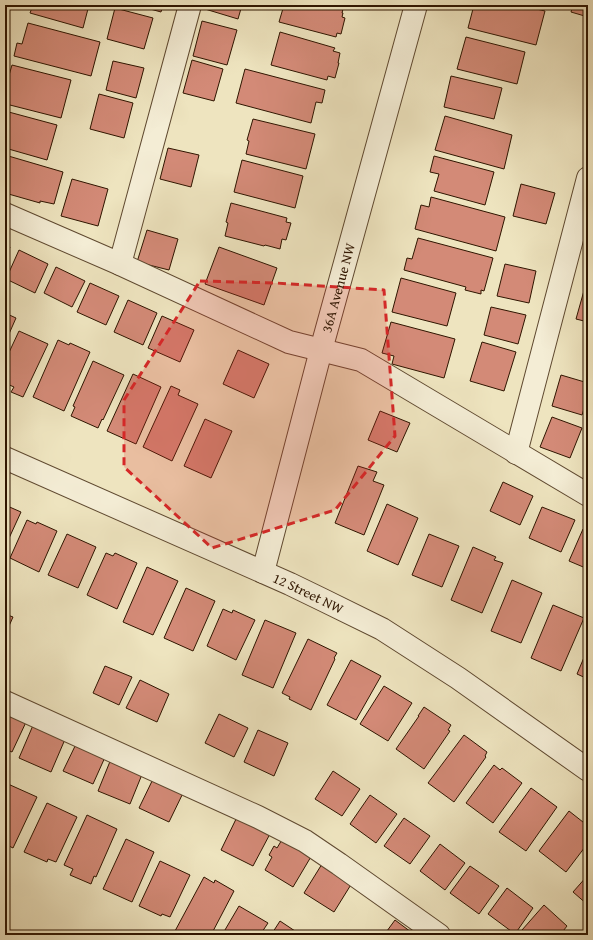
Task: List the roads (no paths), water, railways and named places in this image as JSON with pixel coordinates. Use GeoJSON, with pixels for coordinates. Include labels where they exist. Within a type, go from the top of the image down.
{"type":"FeatureCollection","features":[{"type":"Feature","properties":{"kind":"street"},"geometry":{"type":"LineString","coordinates":[[120,264],[190,5]]}},
{"type":"Feature","properties":{"kind":"street","name":"36A Avenue NW"},"geometry":{"type":"LineString","coordinates":[[263,572],[321,350],[416,5]]}},
{"type":"Feature","properties":{"kind":"street"},"geometry":{"type":"LineString","coordinates":[[516,453],[588,178]]}},
{"type":"Feature","properties":{"kind":"street"},"geometry":{"type":"LineString","coordinates":[[5,214],[120,264],[289,342],[361,360],[588,495]]}},
{"type":"Feature","properties":{"kind":"street","name":"12 Street NW"},"geometry":{"type":"LineString","coordinates":[[5,458],[263,572],[382,629],[458,678],[588,770]]}},
{"type":"Feature","properties":{"kind":"street"},"geometry":{"type":"LineString","coordinates":[[5,702],[258,817],[305,841],[439,935]]}}]}
